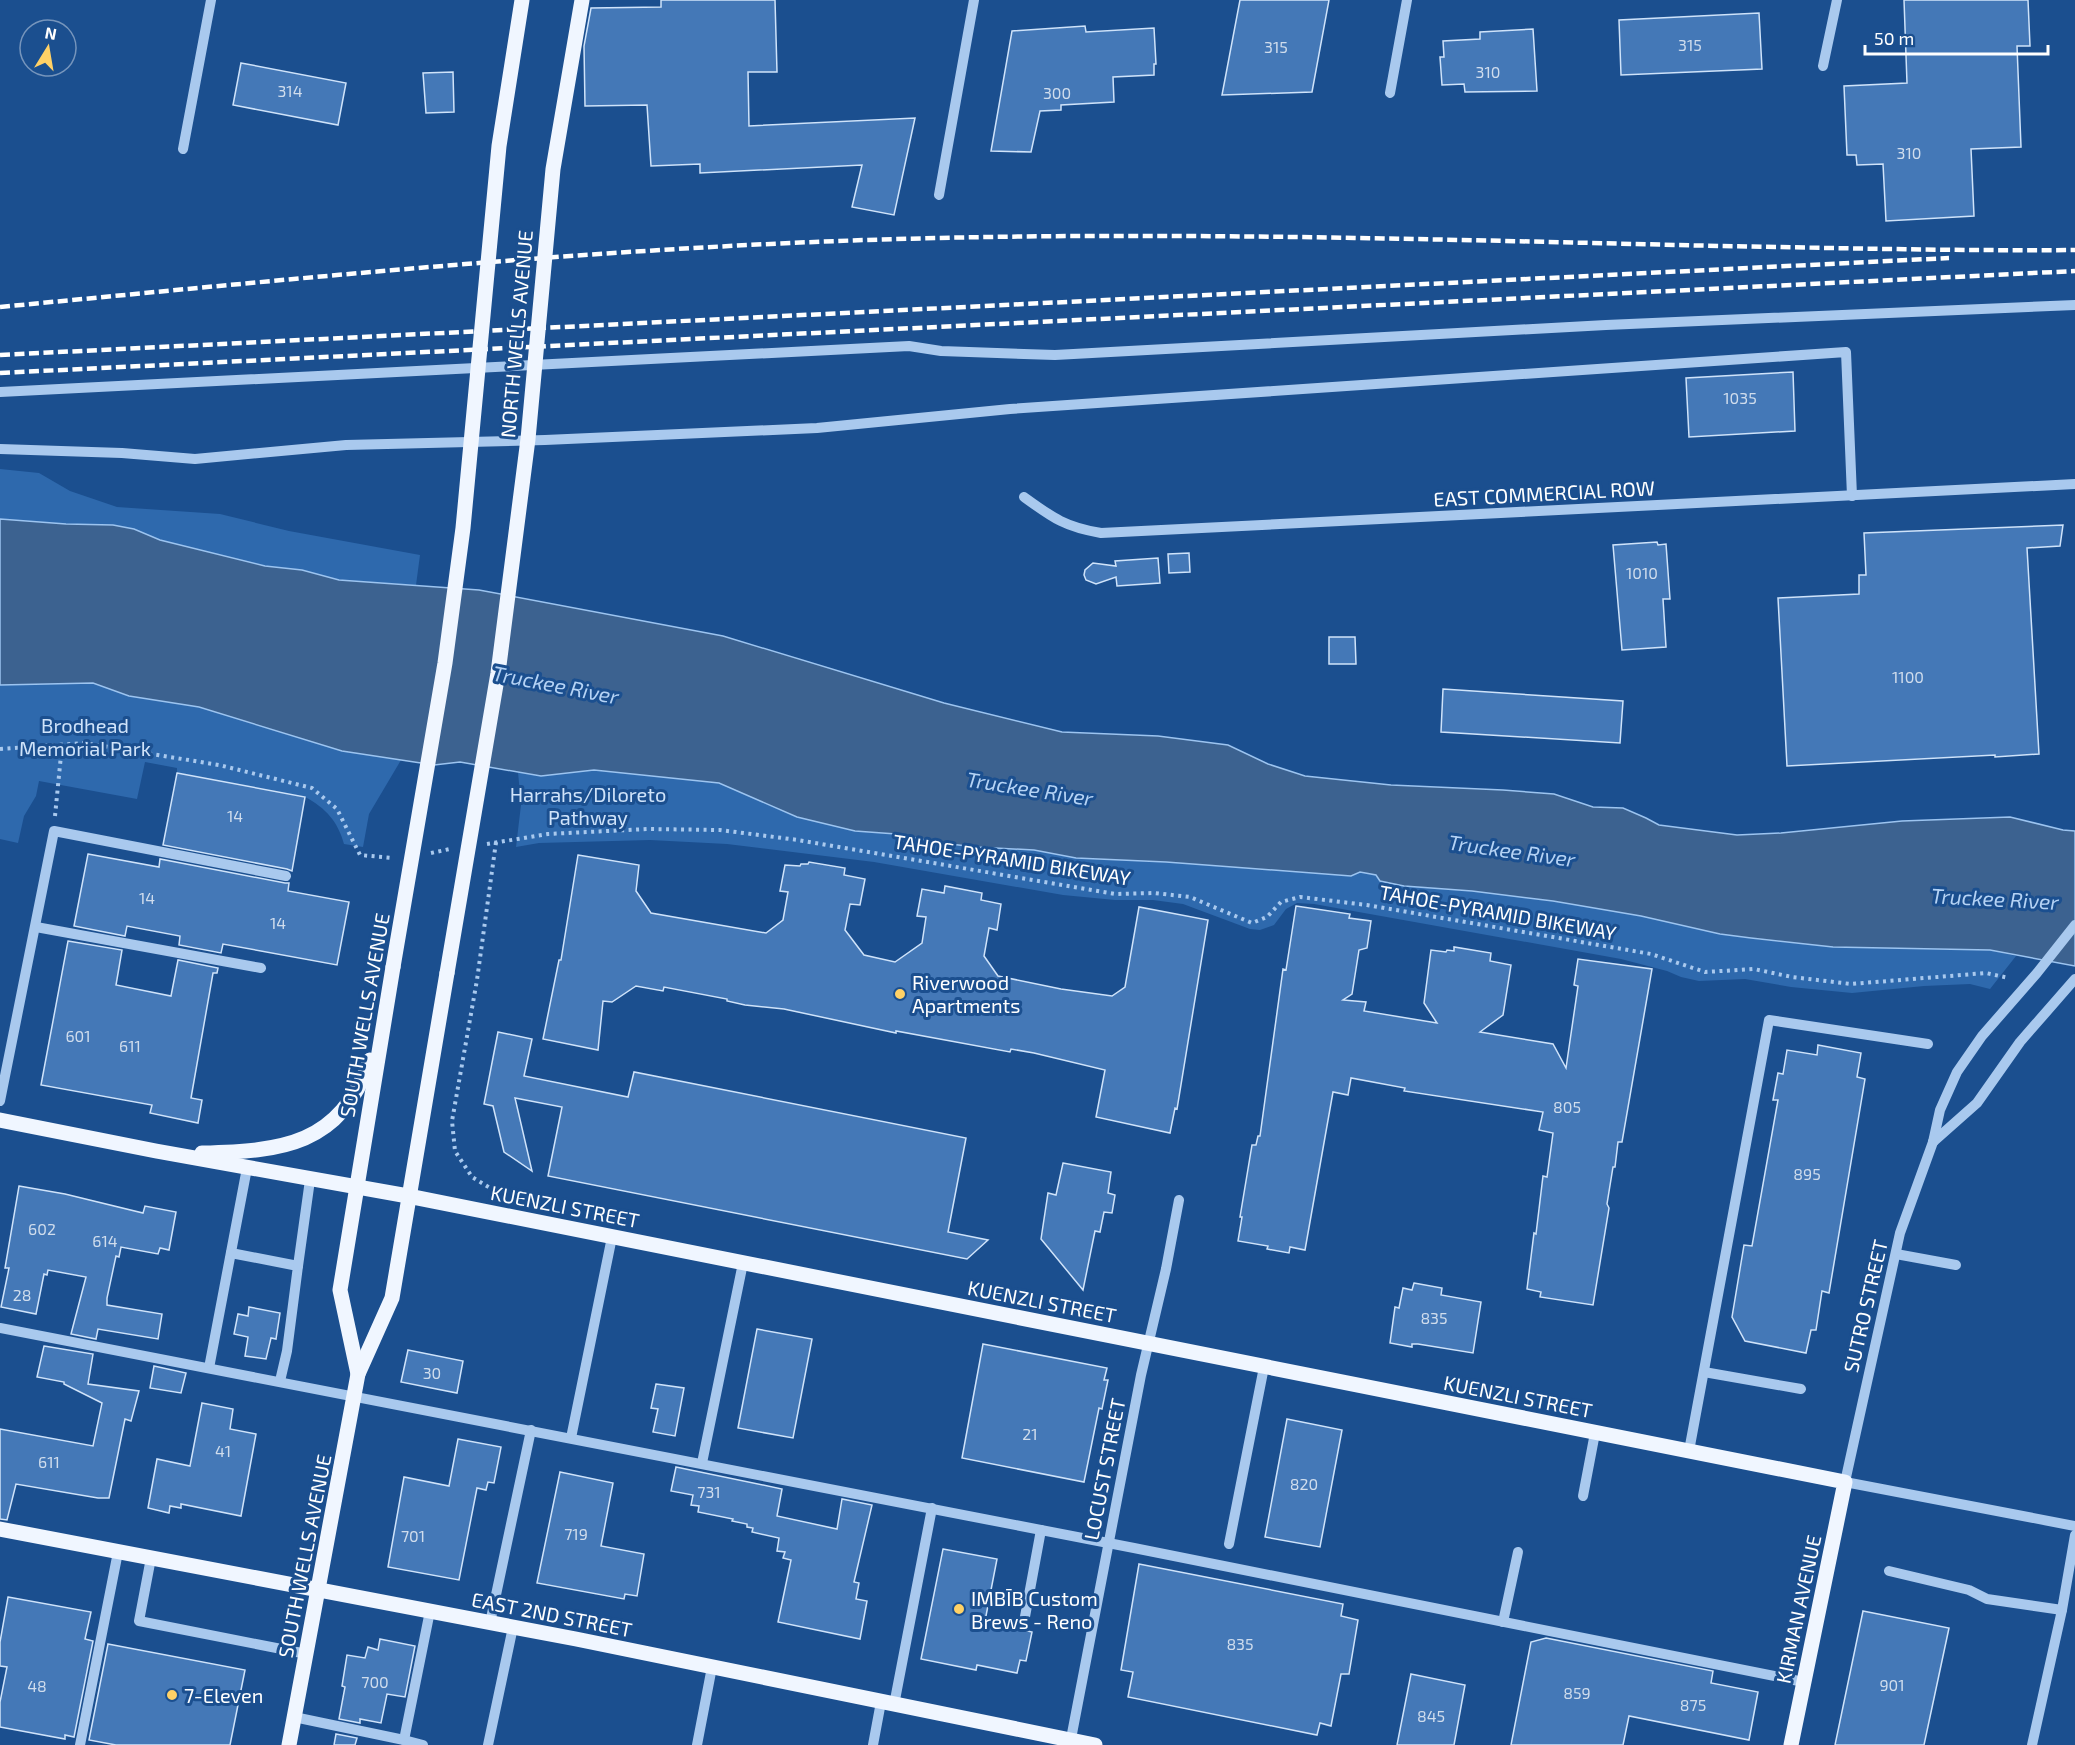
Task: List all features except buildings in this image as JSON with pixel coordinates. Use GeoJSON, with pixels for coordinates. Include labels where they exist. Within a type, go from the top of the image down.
{"type":"FeatureCollection","features":[{"type":"Feature","properties":{"kind":"main road","name":"NORTH WELLS AVENUE"},"geometry":{"type":"LineString","coordinates":[[445,663],[463,528],[499,146],[522,0]]}},
{"type":"Feature","properties":{"kind":"main road","name":"NORTH WELLS AVENUE"},"geometry":{"type":"LineString","coordinates":[[498,673],[528,440],[553,169],[582,0]]}},
{"type":"Feature","properties":{"kind":"main road","name":"SOUTH WELLS AVENUE"},"geometry":{"type":"LineString","coordinates":[[358,1374],[340,1290],[445,663]]}},
{"type":"Feature","properties":{"kind":"main road","name":"SOUTH WELLS AVENUE"},"geometry":{"type":"LineString","coordinates":[[289,1745],[358,1374],[392,1298],[498,673]]}},
{"type":"Feature","properties":{"kind":"main road"},"geometry":{"type":"LineString","coordinates":[[171,1154],[250,1152],[269,1149],[308,1138],[324,1128],[341,1113],[362,1082],[385,1015]]}},
{"type":"Feature","properties":{"kind":"main road","name":"KUENZLI STREET"},"geometry":{"type":"LineString","coordinates":[[0,1120],[310,1180],[408,1196],[1845,1482]]}},
{"type":"Feature","properties":{"kind":"main road","name":"KIRMAN AVENUE"},"geometry":{"type":"LineString","coordinates":[[1791,1745],[1845,1482]]}},
{"type":"Feature","properties":{"kind":"main road","name":"EAST 2ND STREET"},"geometry":{"type":"LineString","coordinates":[[0,1529],[513,1627],[887,1703],[1070,1743],[1095,1745]]}},
{"type":"Feature","properties":{"kind":"street"},"geometry":{"type":"LineString","coordinates":[[183,149],[211,0]]}},
{"type":"Feature","properties":{"kind":"street"},"geometry":{"type":"LineString","coordinates":[[939,195],[974,0]]}},
{"type":"Feature","properties":{"kind":"street"},"geometry":{"type":"LineString","coordinates":[[1390,93],[1407,0]]}},
{"type":"Feature","properties":{"kind":"street"},"geometry":{"type":"LineString","coordinates":[[1823,66],[1837,0]]}},
{"type":"Feature","properties":{"kind":"street"},"geometry":{"type":"LineString","coordinates":[[0,392],[909,346],[941,351],[1055,355],[1606,325],[2075,305]]}},
{"type":"Feature","properties":{"kind":"street"},"geometry":{"type":"LineString","coordinates":[[0,449],[122,453],[195,459],[345,445],[545,440],[817,428],[1022,408],[1846,352],[1852,496]]}},
{"type":"Feature","properties":{"kind":"street","name":"EAST COMMERCIAL ROW"},"geometry":{"type":"LineString","coordinates":[[1024,497],[1055,519],[1077,529],[1101,533],[2075,484]]}},
{"type":"Feature","properties":{"kind":"street"},"geometry":{"type":"LineString","coordinates":[[0,1101],[54,831],[286,876]]}},
{"type":"Feature","properties":{"kind":"street","name":"SUTRO STREET"},"geometry":{"type":"LineString","coordinates":[[1845,1482],[1896,1254],[1913,1193],[1933,1142],[1940,1110],[1957,1072],[1982,1036],[2075,925]]}},
{"type":"Feature","properties":{"kind":"street"},"geometry":{"type":"LineString","coordinates":[[36,927],[261,968]]}},
{"type":"Feature","properties":{"kind":"street","name":"SUTRO STREET"},"geometry":{"type":"LineString","coordinates":[[1933,1142],[1977,1103],[2020,1042],[2075,979]]}},
{"type":"Feature","properties":{"kind":"street"},"geometry":{"type":"LineString","coordinates":[[1689,1451],[1769,1020],[1928,1044]]}},
{"type":"Feature","properties":{"kind":"street"},"geometry":{"type":"LineString","coordinates":[[209,1368],[247,1168]]}},
{"type":"Feature","properties":{"kind":"street"},"geometry":{"type":"LineString","coordinates":[[280,1381],[287,1351],[310,1180]]}},
{"type":"Feature","properties":{"kind":"street","name":"LOCUST STREET"},"geometry":{"type":"LineString","coordinates":[[1070,1743],[1147,1344],[1166,1269],[1179,1200]]}},
{"type":"Feature","properties":{"kind":"street"},"geometry":{"type":"LineString","coordinates":[[571,1438],[612,1237]]}},
{"type":"Feature","properties":{"kind":"street"},"geometry":{"type":"LineString","coordinates":[[231,1253],[298,1266]]}},
{"type":"Feature","properties":{"kind":"street"},"geometry":{"type":"LineString","coordinates":[[1896,1254],[1956,1265]]}},
{"type":"Feature","properties":{"kind":"street"},"geometry":{"type":"LineString","coordinates":[[702,1463],[743,1263]]}},
{"type":"Feature","properties":{"kind":"street"},"geometry":{"type":"LineString","coordinates":[[0,1328],[932,1508],[1804,1682]]}},
{"type":"Feature","properties":{"kind":"street"},"geometry":{"type":"LineString","coordinates":[[1229,1544],[1264,1367]]}},
{"type":"Feature","properties":{"kind":"street"},"geometry":{"type":"LineString","coordinates":[[1704,1372],[1801,1389]]}},
{"type":"Feature","properties":{"kind":"street"},"geometry":{"type":"LineString","coordinates":[[490,1623],[531,1430]]}},
{"type":"Feature","properties":{"kind":"street"},"geometry":{"type":"LineString","coordinates":[[1583,1496],[1595,1433]]}},
{"type":"Feature","properties":{"kind":"street","name":"KUENZLI STREET"},"geometry":{"type":"LineString","coordinates":[[1845,1482],[2075,1526]]}},
{"type":"Feature","properties":{"kind":"street"},"geometry":{"type":"LineString","coordinates":[[873,1745],[887,1703],[932,1508]]}},
{"type":"Feature","properties":{"kind":"street"},"geometry":{"type":"LineString","coordinates":[[1024,1622],[1041,1530]]}},
{"type":"Feature","properties":{"kind":"street"},"geometry":{"type":"LineString","coordinates":[[2032,1745],[2062,1610],[2075,1535]]}},
{"type":"Feature","properties":{"kind":"street"},"geometry":{"type":"LineString","coordinates":[[80,1745],[118,1552]]}},
{"type":"Feature","properties":{"kind":"street"},"geometry":{"type":"LineString","coordinates":[[1503,1622],[1518,1552]]}},
{"type":"Feature","properties":{"kind":"street"},"geometry":{"type":"LineString","coordinates":[[151,1558],[139,1621],[307,1654]]}},
{"type":"Feature","properties":{"kind":"street"},"geometry":{"type":"LineString","coordinates":[[1888,1572],[1969,1590],[1987,1599],[2062,1610]]}},
{"type":"Feature","properties":{"kind":"street"},"geometry":{"type":"LineString","coordinates":[[404,1740],[430,1611]]}},
{"type":"Feature","properties":{"kind":"street"},"geometry":{"type":"LineString","coordinates":[[488,1745],[513,1627]]}},
{"type":"Feature","properties":{"kind":"street"},"geometry":{"type":"LineString","coordinates":[[697,1745],[712,1668]]}},
{"type":"Feature","properties":{"kind":"street"},"geometry":{"type":"LineString","coordinates":[[294,1717],[423,1745]]}},
{"type":"Feature","properties":{"kind":"path"},"geometry":{"type":"LineString","coordinates":[[0,749],[84,743],[219,765],[312,788],[338,809],[360,855],[403,857]]}},
{"type":"Feature","properties":{"kind":"path"},"geometry":{"type":"LineString","coordinates":[[54,831],[62,745]]}},
{"type":"Feature","properties":{"kind":"path","name":"TAHOE-PYRAMID BIKEWAY"},"geometry":{"type":"LineString","coordinates":[[477,845],[548,834],[648,829],[720,830],[798,840],[1115,894],[1154,893],[1190,897],[1252,923],[1268,917],[1281,902],[1300,897],[1367,905],[1652,954],[1705,972],[1754,969],[1792,977],[1851,984],[1986,973],[2019,980]]}},
{"type":"Feature","properties":{"kind":"path"},"geometry":{"type":"LineString","coordinates":[[496,842],[477,980],[452,1120],[455,1151],[472,1177],[498,1193]]}},
{"type":"Feature","properties":{"kind":"path"},"geometry":{"type":"LineString","coordinates":[[424,854],[456,849]]}},
{"type":"Feature","properties":{"kind":"green space"},"geometry":{"type":"Polygon","coordinates":[[[0,469],[39,473],[70,491],[117,507],[220,514],[289,531],[420,555],[416,585],[339,580],[302,570],[265,566],[160,540],[134,529],[113,525],[0,519],[0,469]]]}},
{"type":"Feature","properties":{"kind":"green space","name":"Brodhead Memorial Park"},"geometry":{"type":"Polygon","coordinates":[[[93,683],[129,696],[199,707],[342,751],[401,760],[369,814],[363,847],[344,844],[330,816],[305,797],[177,773],[177,768],[145,762],[137,799],[39,781],[36,796],[24,816],[18,843],[0,839],[0,685],[93,683]]]}},
{"type":"Feature","properties":{"kind":"green space","name":"Harrahs/Diloreto Pathway"},"geometry":{"type":"Polygon","coordinates":[[[594,770],[719,783],[797,817],[855,831],[896,834],[976,847],[1034,850],[1076,858],[1166,862],[1351,876],[1360,872],[1376,875],[1404,886],[1472,891],[1553,901],[1641,916],[1720,934],[1763,940],[1833,947],[1990,950],[2016,956],[1990,989],[1970,984],[1852,993],[1791,987],[1745,979],[1699,981],[1621,959],[1314,904],[1297,903],[1286,909],[1274,925],[1260,930],[1250,929],[1183,904],[1063,895],[874,862],[727,844],[650,840],[539,843],[516,847],[521,805],[518,772],[541,776],[594,770]]]}},
{"type":"Feature","properties":{"kind":"water","name":"Truckee River"},"geometry":{"type":"Polygon","coordinates":[[[0,519],[113,525],[134,529],[160,540],[265,566],[302,570],[339,580],[479,590],[723,636],[944,703],[1062,732],[1158,736],[1228,745],[1268,764],[1305,776],[1391,785],[1554,794],[1593,807],[1623,808],[1659,825],[1737,835],[1902,821],[2010,817],[2075,831],[2075,966],[1990,950],[1833,947],[1720,934],[1641,916],[1553,901],[1472,891],[1404,886],[1380,881],[1376,875],[1360,872],[1351,876],[1166,862],[1076,858],[1034,850],[941,843],[896,834],[855,831],[797,817],[719,783],[594,770],[541,776],[460,762],[434,765],[342,751],[199,707],[129,696],[93,683],[0,685],[0,519]]]}},
{"type":"Feature","properties":{"kind":"railway"},"geometry":{"type":"LineString","coordinates":[[0,307],[585,255],[937,238],[1231,236],[2075,250]]}},
{"type":"Feature","properties":{"kind":"railway"},"geometry":{"type":"LineString","coordinates":[[0,355],[1949,258]]}},
{"type":"Feature","properties":{"kind":"railway"},"geometry":{"type":"LineString","coordinates":[[0,373],[2075,271]]}},
{"type":"Feature","properties":{"kind":"place","name":"Riverwood Apartments"},"geometry":{"type":"Point","coordinates":[900,994]}},
{"type":"Feature","properties":{"kind":"place","name":"IMBĪB Custom Brews - Reno"},"geometry":{"type":"Point","coordinates":[959,1609]}},
{"type":"Feature","properties":{"kind":"place","name":"7-Eleven"},"geometry":{"type":"Point","coordinates":[172,1695]}}]}
